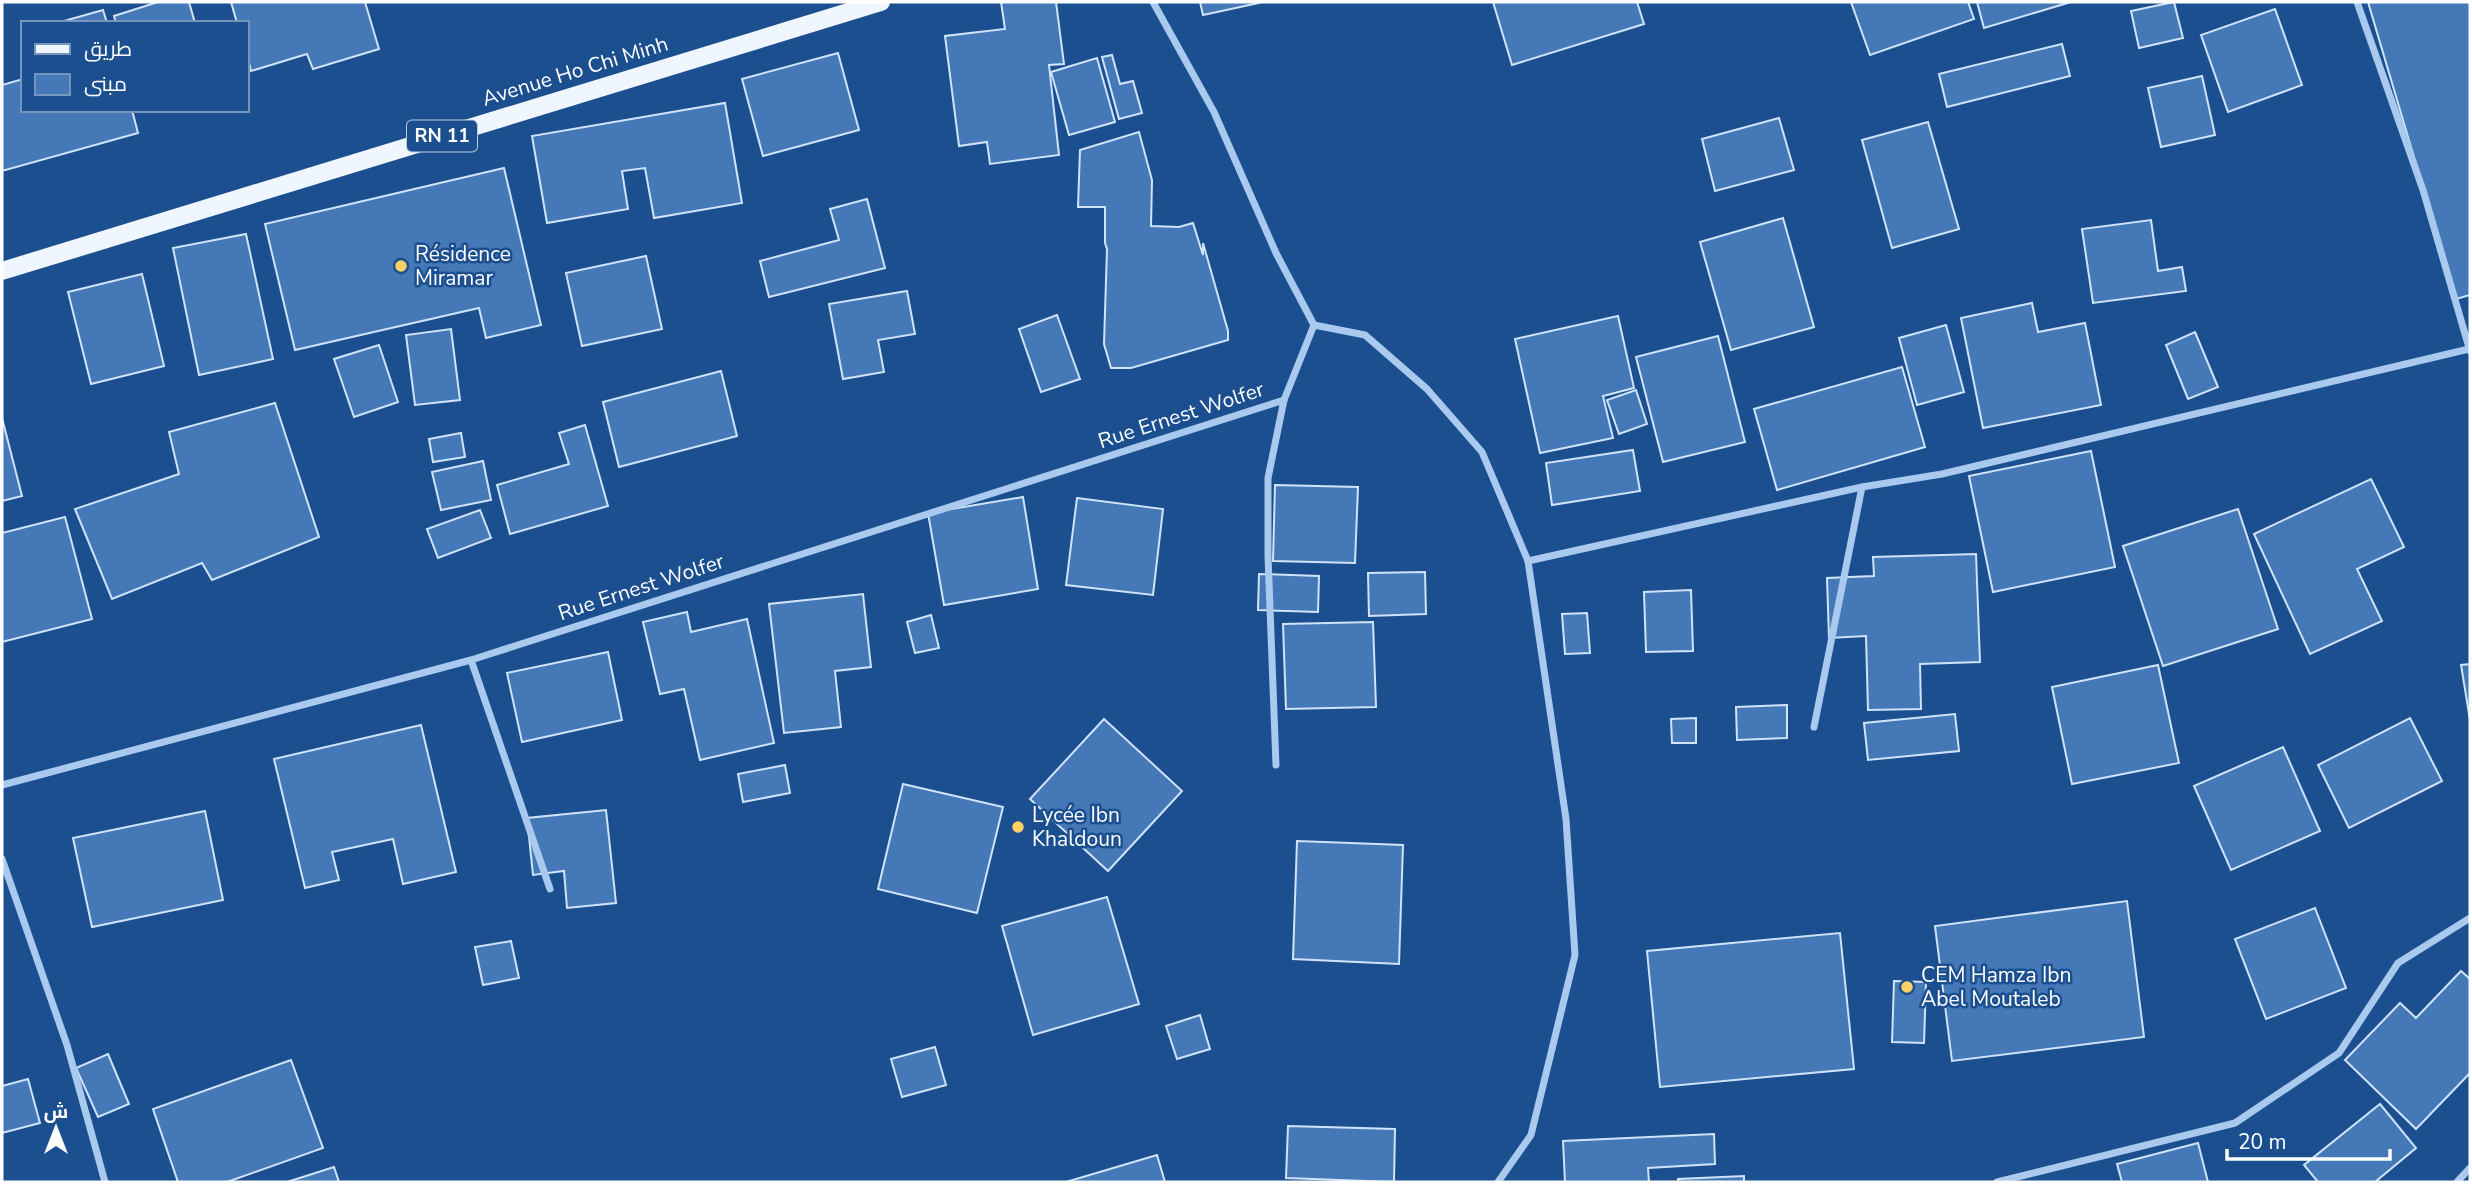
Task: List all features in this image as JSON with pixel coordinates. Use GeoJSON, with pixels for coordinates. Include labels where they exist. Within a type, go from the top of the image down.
{"type":"FeatureCollection","features":[{"type":"Feature","properties":{"kind":"main road","name":"Avenue Ho Chi Minh"},"geometry":{"type":"LineString","coordinates":[[2,271],[881,2]]}},
{"type":"Feature","properties":{"kind":"street"},"geometry":{"type":"LineString","coordinates":[[1153,2],[1214,113],[1276,253],[1314,325],[1284,400],[1268,478],[1268,556],[1276,765]]}},
{"type":"Feature","properties":{"kind":"street"},"geometry":{"type":"LineString","coordinates":[[1528,561],[1861,487],[1941,474],[2470,350],[2423,190],[2357,2]]}},
{"type":"Feature","properties":{"kind":"street"},"geometry":{"type":"LineString","coordinates":[[1314,325],[1365,335],[1427,389],[1482,452],[1528,561],[1566,819],[1575,955],[1531,1135],[1498,1182]]}},
{"type":"Feature","properties":{"kind":"street","name":"Rue Ernest Wolfer"},"geometry":{"type":"LineString","coordinates":[[2,785],[471,660],[1284,400]]}},
{"type":"Feature","properties":{"kind":"street"},"geometry":{"type":"LineString","coordinates":[[1814,727],[1861,487]]}},
{"type":"Feature","properties":{"kind":"street"},"geometry":{"type":"LineString","coordinates":[[471,660],[550,889]]}},
{"type":"Feature","properties":{"kind":"street"},"geometry":{"type":"LineString","coordinates":[[2,859],[67,1045],[105,1182]]}},
{"type":"Feature","properties":{"kind":"street"},"geometry":{"type":"LineString","coordinates":[[1997,1182],[2235,1123],[2339,1053],[2398,963],[2470,918]]}},
{"type":"Feature","properties":{"kind":"street"},"geometry":{"type":"LineString","coordinates":[[2457,1182],[2470,1168]]}},
{"type":"Feature","properties":{"kind":"building"},"geometry":{"type":"Polygon","coordinates":[[[158,2],[189,2],[194,21],[115,21],[114,16],[158,2]]]}},
{"type":"Feature","properties":{"kind":"building"},"geometry":{"type":"Polygon","coordinates":[[[231,2],[365,2],[379,49],[313,69],[307,54],[251,71],[248,59],[248,21],[236,21],[231,2]]]}},
{"type":"Feature","properties":{"kind":"building"},"geometry":{"type":"Polygon","coordinates":[[[1001,2],[1056,2],[1064,64],[1049,65],[1059,155],[990,164],[987,142],[959,146],[945,36],[1005,29],[1001,2]]]}},
{"type":"Feature","properties":{"kind":"building"},"geometry":{"type":"Polygon","coordinates":[[[1200,2],[1258,2],[1259,3],[1203,15],[1200,2]]]}},
{"type":"Feature","properties":{"kind":"building"},"geometry":{"type":"Polygon","coordinates":[[[1493,2],[1637,2],[1644,24],[1512,65],[1493,2]]]}},
{"type":"Feature","properties":{"kind":"building"},"geometry":{"type":"Polygon","coordinates":[[[1851,2],[1968,2],[1974,19],[1870,55],[1851,2]]]}},
{"type":"Feature","properties":{"kind":"building"},"geometry":{"type":"Polygon","coordinates":[[[1977,2],[2071,2],[1984,28],[1977,2]]]}},
{"type":"Feature","properties":{"kind":"building"},"geometry":{"type":"Polygon","coordinates":[[[2174,2],[2183,38],[2139,48],[2131,11],[2174,2]]]}},
{"type":"Feature","properties":{"kind":"building"},"geometry":{"type":"Polygon","coordinates":[[[2368,2],[2470,2],[2470,295],[2456,299],[2368,2]]]}},
{"type":"Feature","properties":{"kind":"building"},"geometry":{"type":"Polygon","coordinates":[[[2275,9],[2302,85],[2228,112],[2201,35],[2275,9]]]}},
{"type":"Feature","properties":{"kind":"building"},"geometry":{"type":"Polygon","coordinates":[[[103,10],[106,21],[64,21],[103,10]]]}},
{"type":"Feature","properties":{"kind":"building"},"geometry":{"type":"Polygon","coordinates":[[[2062,44],[2070,76],[1947,107],[1939,74],[2062,44]]]}},
{"type":"Feature","properties":{"kind":"building"},"geometry":{"type":"Polygon","coordinates":[[[838,53],[859,130],[763,156],[742,79],[838,53]]]}},
{"type":"Feature","properties":{"kind":"building"},"geometry":{"type":"Polygon","coordinates":[[[1112,55],[1120,84],[1133,81],[1142,113],[1119,119],[1102,57],[1112,55]]]}},
{"type":"Feature","properties":{"kind":"building"},"geometry":{"type":"Polygon","coordinates":[[[1097,58],[1115,122],[1069,135],[1051,72],[1097,58]]]}},
{"type":"Feature","properties":{"kind":"building"},"geometry":{"type":"Polygon","coordinates":[[[2202,76],[2215,135],[2161,147],[2148,88],[2202,76]]]}},
{"type":"Feature","properties":{"kind":"building"},"geometry":{"type":"Polygon","coordinates":[[[21,80],[21,112],[133,112],[138,133],[2,171],[2,85],[21,80]]]}},
{"type":"Feature","properties":{"kind":"building"},"geometry":{"type":"Polygon","coordinates":[[[725,103],[742,203],[654,218],[645,168],[622,171],[628,209],[547,223],[532,136],[725,103]]]}},
{"type":"Feature","properties":{"kind":"building"},"geometry":{"type":"Polygon","coordinates":[[[1779,118],[1794,170],[1715,191],[1702,139],[1779,118]]]}},
{"type":"Feature","properties":{"kind":"building"},"geometry":{"type":"Polygon","coordinates":[[[1928,122],[1959,229],[1892,248],[1862,140],[1928,122]]]}},
{"type":"Feature","properties":{"kind":"building"},"geometry":{"type":"Polygon","coordinates":[[[1139,132],[1152,180],[1151,226],[1179,227],[1193,223],[1203,255],[1203,243],[1228,331],[1228,340],[1131,368],[1111,368],[1104,344],[1107,249],[1105,207],[1078,207],[1080,150],[1139,132]]]}},
{"type":"Feature","properties":{"kind":"building","name":"Résidence Miramar"},"geometry":{"type":"Polygon","coordinates":[[[504,168],[541,325],[486,338],[479,308],[295,350],[265,224],[504,168]]]}},
{"type":"Feature","properties":{"kind":"building"},"geometry":{"type":"Polygon","coordinates":[[[867,199],[885,268],[769,297],[760,261],[839,240],[830,209],[867,199]]]}},
{"type":"Feature","properties":{"kind":"building"},"geometry":{"type":"Polygon","coordinates":[[[1783,218],[1814,327],[1731,350],[1700,242],[1783,218]]]}},
{"type":"Feature","properties":{"kind":"building"},"geometry":{"type":"Polygon","coordinates":[[[2151,220],[2158,271],[2182,267],[2186,291],[2093,303],[2082,229],[2151,220]]]}},
{"type":"Feature","properties":{"kind":"building"},"geometry":{"type":"Polygon","coordinates":[[[246,234],[273,359],[199,375],[173,248],[246,234]]]}},
{"type":"Feature","properties":{"kind":"building"},"geometry":{"type":"Polygon","coordinates":[[[646,256],[662,329],[582,346],[566,273],[646,256]]]}},
{"type":"Feature","properties":{"kind":"building"},"geometry":{"type":"Polygon","coordinates":[[[142,274],[164,366],[91,384],[68,292],[142,274]]]}},
{"type":"Feature","properties":{"kind":"building"},"geometry":{"type":"Polygon","coordinates":[[[907,291],[915,334],[878,340],[884,372],[843,379],[829,304],[907,291]]]}},
{"type":"Feature","properties":{"kind":"building"},"geometry":{"type":"Polygon","coordinates":[[[2032,303],[2038,332],[2085,323],[2101,405],[1983,428],[1961,318],[2032,303]]]}},
{"type":"Feature","properties":{"kind":"building"},"geometry":{"type":"Polygon","coordinates":[[[1057,315],[1080,379],[1041,392],[1019,329],[1057,315]]]}},
{"type":"Feature","properties":{"kind":"building"},"geometry":{"type":"Polygon","coordinates":[[[1618,316],[1634,388],[1603,396],[1613,438],[1540,453],[1515,339],[1618,316]]]}},
{"type":"Feature","properties":{"kind":"building"},"geometry":{"type":"Polygon","coordinates":[[[1946,325],[1964,392],[1917,405],[1899,338],[1946,325]]]}},
{"type":"Feature","properties":{"kind":"building"},"geometry":{"type":"Polygon","coordinates":[[[451,329],[460,400],[415,405],[406,335],[451,329]]]}},
{"type":"Feature","properties":{"kind":"building"},"geometry":{"type":"Polygon","coordinates":[[[2195,332],[2218,387],[2188,399],[2166,345],[2195,332]]]}},
{"type":"Feature","properties":{"kind":"building"},"geometry":{"type":"Polygon","coordinates":[[[1718,336],[1745,442],[1663,462],[1636,357],[1718,336]]]}},
{"type":"Feature","properties":{"kind":"building"},"geometry":{"type":"Polygon","coordinates":[[[379,345],[398,402],[354,417],[334,359],[379,345]]]}},
{"type":"Feature","properties":{"kind":"building"},"geometry":{"type":"Polygon","coordinates":[[[1902,367],[1925,447],[1777,490],[1754,409],[1902,367]]]}},
{"type":"Feature","properties":{"kind":"building"},"geometry":{"type":"Polygon","coordinates":[[[721,371],[737,436],[619,467],[603,402],[721,371]]]}},
{"type":"Feature","properties":{"kind":"building"},"geometry":{"type":"Polygon","coordinates":[[[1636,390],[1647,424],[1619,434],[1607,400],[1636,390]]]}},
{"type":"Feature","properties":{"kind":"building"},"geometry":{"type":"Polygon","coordinates":[[[275,403],[319,537],[212,580],[202,563],[112,599],[75,509],[179,474],[169,432],[275,403]]]}},
{"type":"Feature","properties":{"kind":"building"},"geometry":{"type":"Polygon","coordinates":[[[2,418],[22,496],[2,501],[2,418]]]}},
{"type":"Feature","properties":{"kind":"building"},"geometry":{"type":"Polygon","coordinates":[[[585,425],[608,506],[510,534],[497,485],[569,464],[559,433],[585,425]]]}},
{"type":"Feature","properties":{"kind":"building"},"geometry":{"type":"Polygon","coordinates":[[[461,433],[465,457],[433,462],[429,439],[461,433]]]}},
{"type":"Feature","properties":{"kind":"building"},"geometry":{"type":"Polygon","coordinates":[[[1633,450],[1640,491],[1552,505],[1546,463],[1633,450]]]}},
{"type":"Feature","properties":{"kind":"building"},"geometry":{"type":"Polygon","coordinates":[[[2091,451],[2115,567],[1993,592],[1969,476],[2091,451]]]}},
{"type":"Feature","properties":{"kind":"building"},"geometry":{"type":"Polygon","coordinates":[[[483,461],[491,500],[441,510],[432,472],[483,461]]]}},
{"type":"Feature","properties":{"kind":"building"},"geometry":{"type":"Polygon","coordinates":[[[2371,479],[2404,547],[2357,569],[2382,621],[2310,654],[2254,534],[2371,479]]]}},
{"type":"Feature","properties":{"kind":"building"},"geometry":{"type":"Polygon","coordinates":[[[1275,485],[1358,487],[1355,563],[1273,561],[1275,485]]]}},
{"type":"Feature","properties":{"kind":"building"},"geometry":{"type":"Polygon","coordinates":[[[1023,497],[1038,589],[944,605],[928,513],[1023,497]]]}},
{"type":"Feature","properties":{"kind":"building"},"geometry":{"type":"Polygon","coordinates":[[[1077,498],[1163,509],[1153,595],[1066,585],[1077,498]]]}},
{"type":"Feature","properties":{"kind":"building"},"geometry":{"type":"Polygon","coordinates":[[[2238,509],[2278,629],[2163,666],[2123,546],[2238,509]]]}},
{"type":"Feature","properties":{"kind":"building"},"geometry":{"type":"Polygon","coordinates":[[[480,510],[491,538],[438,558],[427,529],[480,510]]]}},
{"type":"Feature","properties":{"kind":"building"},"geometry":{"type":"Polygon","coordinates":[[[65,517],[92,619],[2,642],[2,533],[65,517]]]}},
{"type":"Feature","properties":{"kind":"building"},"geometry":{"type":"Polygon","coordinates":[[[1976,554],[1980,662],[1920,664],[1921,709],[1868,710],[1866,636],[1829,638],[1827,578],[1874,576],[1873,557],[1976,554]]]}},
{"type":"Feature","properties":{"kind":"building"},"geometry":{"type":"Polygon","coordinates":[[[1425,572],[1426,614],[1369,616],[1368,573],[1425,572]]]}},
{"type":"Feature","properties":{"kind":"building"},"geometry":{"type":"Polygon","coordinates":[[[1259,574],[1319,576],[1318,612],[1258,610],[1259,574]]]}},
{"type":"Feature","properties":{"kind":"building"},"geometry":{"type":"Polygon","coordinates":[[[1691,590],[1693,651],[1646,652],[1644,592],[1691,590]]]}},
{"type":"Feature","properties":{"kind":"building"},"geometry":{"type":"Polygon","coordinates":[[[863,594],[871,667],[835,671],[841,727],[784,733],[769,604],[863,594]]]}},
{"type":"Feature","properties":{"kind":"building"},"geometry":{"type":"Polygon","coordinates":[[[687,612],[691,632],[747,619],[774,743],[700,760],[684,689],[660,694],[643,622],[687,612]]]}},
{"type":"Feature","properties":{"kind":"building"},"geometry":{"type":"Polygon","coordinates":[[[1587,613],[1590,653],[1565,654],[1562,614],[1587,613]]]}},
{"type":"Feature","properties":{"kind":"building"},"geometry":{"type":"Polygon","coordinates":[[[931,615],[939,648],[915,653],[907,622],[931,615]]]}},
{"type":"Feature","properties":{"kind":"building"},"geometry":{"type":"Polygon","coordinates":[[[1373,622],[1376,707],[1286,709],[1283,624],[1373,622]]]}},
{"type":"Feature","properties":{"kind":"building"},"geometry":{"type":"Polygon","coordinates":[[[608,652],[622,720],[522,742],[507,673],[608,652]]]}},
{"type":"Feature","properties":{"kind":"building"},"geometry":{"type":"Polygon","coordinates":[[[2470,664],[2470,720],[2461,665],[2470,664]]]}},
{"type":"Feature","properties":{"kind":"building"},"geometry":{"type":"Polygon","coordinates":[[[2158,665],[2179,763],[2072,784],[2052,687],[2158,665]]]}},
{"type":"Feature","properties":{"kind":"building"},"geometry":{"type":"Polygon","coordinates":[[[1787,705],[1787,738],[1737,740],[1736,707],[1787,705]]]}},
{"type":"Feature","properties":{"kind":"building"},"geometry":{"type":"Polygon","coordinates":[[[1955,714],[1959,751],[1868,760],[1864,723],[1955,714]]]}},
{"type":"Feature","properties":{"kind":"building"},"geometry":{"type":"Polygon","coordinates":[[[1696,718],[1696,743],[1672,743],[1671,719],[1696,718]]]}},
{"type":"Feature","properties":{"kind":"building"},"geometry":{"type":"Polygon","coordinates":[[[2410,718],[2442,781],[2349,828],[2318,765],[2410,718]]]}},
{"type":"Feature","properties":{"kind":"building"},"geometry":{"type":"Polygon","coordinates":[[[1104,719],[1182,791],[1108,871],[1030,799],[1104,719]]]}},
{"type":"Feature","properties":{"kind":"building"},"geometry":{"type":"Polygon","coordinates":[[[421,725],[456,872],[403,884],[393,839],[332,852],[339,880],[305,888],[274,759],[421,725]]]}},
{"type":"Feature","properties":{"kind":"building"},"geometry":{"type":"Polygon","coordinates":[[[2283,747],[2320,831],[2231,870],[2194,786],[2283,747]]]}},
{"type":"Feature","properties":{"kind":"building"},"geometry":{"type":"Polygon","coordinates":[[[785,765],[790,793],[743,802],[738,774],[785,765]]]}},
{"type":"Feature","properties":{"kind":"building"},"geometry":{"type":"Polygon","coordinates":[[[903,784],[1003,807],[977,913],[878,889],[903,784]]]}},
{"type":"Feature","properties":{"kind":"building"},"geometry":{"type":"Polygon","coordinates":[[[606,810],[616,903],[567,908],[564,871],[533,875],[527,818],[606,810]]]}},
{"type":"Feature","properties":{"kind":"building"},"geometry":{"type":"Polygon","coordinates":[[[205,811],[223,900],[92,927],[73,838],[205,811]]]}},
{"type":"Feature","properties":{"kind":"building"},"geometry":{"type":"Polygon","coordinates":[[[1297,841],[1403,845],[1399,964],[1293,959],[1297,841]]]}},
{"type":"Feature","properties":{"kind":"building"},"geometry":{"type":"Polygon","coordinates":[[[1107,897],[1139,1004],[1033,1035],[1002,926],[1107,897]]]}},
{"type":"Feature","properties":{"kind":"building"},"geometry":{"type":"Polygon","coordinates":[[[2127,901],[2144,1037],[1952,1061],[1935,926],[2127,901]]]}},
{"type":"Feature","properties":{"kind":"building"},"geometry":{"type":"Polygon","coordinates":[[[2315,908],[2346,988],[2266,1019],[2235,939],[2315,908]]]}},
{"type":"Feature","properties":{"kind":"building"},"geometry":{"type":"Polygon","coordinates":[[[1840,933],[1854,1069],[1660,1087],[1647,951],[1840,933]]]}},
{"type":"Feature","properties":{"kind":"building"},"geometry":{"type":"Polygon","coordinates":[[[511,941],[519,978],[483,985],[475,947],[511,941]]]}},
{"type":"Feature","properties":{"kind":"building"},"geometry":{"type":"Polygon","coordinates":[[[2461,971],[2470,979],[2470,1073],[2416,1129],[2345,1060],[2400,1003],[2416,1018],[2461,971]]]}},
{"type":"Feature","properties":{"kind":"building"},"geometry":{"type":"Polygon","coordinates":[[[1894,981],[1926,982],[1924,1043],[1892,1042],[1894,981]]]}},
{"type":"Feature","properties":{"kind":"building"},"geometry":{"type":"Polygon","coordinates":[[[1200,1015],[1210,1049],[1177,1059],[1166,1026],[1200,1015]]]}},
{"type":"Feature","properties":{"kind":"building"},"geometry":{"type":"Polygon","coordinates":[[[935,1047],[946,1085],[902,1097],[891,1059],[935,1047]]]}},
{"type":"Feature","properties":{"kind":"building"},"geometry":{"type":"Polygon","coordinates":[[[108,1054],[129,1104],[98,1117],[76,1068],[108,1054]]]}},
{"type":"Feature","properties":{"kind":"building"},"geometry":{"type":"Polygon","coordinates":[[[291,1060],[323,1148],[227,1182],[178,1182],[153,1109],[291,1060]]]}},
{"type":"Feature","properties":{"kind":"building"},"geometry":{"type":"Polygon","coordinates":[[[28,1079],[40,1123],[2,1133],[2,1086],[28,1079]]]}},
{"type":"Feature","properties":{"kind":"building"},"geometry":{"type":"Polygon","coordinates":[[[2380,1104],[2416,1148],[2375,1182],[2318,1182],[2304,1165],[2380,1104]]]}},
{"type":"Feature","properties":{"kind":"building"},"geometry":{"type":"Polygon","coordinates":[[[1288,1126],[1395,1129],[1394,1182],[1286,1178],[1288,1126]]]}},
{"type":"Feature","properties":{"kind":"building"},"geometry":{"type":"Polygon","coordinates":[[[1714,1134],[1715,1164],[1648,1168],[1649,1182],[1565,1182],[1563,1141],[1714,1134]]]}},
{"type":"Feature","properties":{"kind":"building"},"geometry":{"type":"Polygon","coordinates":[[[2198,1143],[2208,1182],[2122,1182],[2117,1164],[2198,1143]]]}},
{"type":"Feature","properties":{"kind":"building"},"geometry":{"type":"Polygon","coordinates":[[[1157,1155],[1165,1182],[1066,1182],[1157,1155]]]}},
{"type":"Feature","properties":{"kind":"building"},"geometry":{"type":"Polygon","coordinates":[[[334,1167],[339,1182],[287,1182],[334,1167]]]}},
{"type":"Feature","properties":{"kind":"building"},"geometry":{"type":"Polygon","coordinates":[[[1744,1176],[1744,1182],[1678,1182],[1678,1179],[1744,1176]]]}},
{"type":"Feature","properties":{"kind":"place","name":"Résidence Miramar"},"geometry":{"type":"Point","coordinates":[401,266]}},
{"type":"Feature","properties":{"kind":"place","name":"Lycée Ibn Khaldoun"},"geometry":{"type":"Point","coordinates":[1018,827]}},
{"type":"Feature","properties":{"kind":"place","name":"CEM Hamza Ibn Abel Moutaleb"},"geometry":{"type":"Point","coordinates":[1907,987]}}]}
